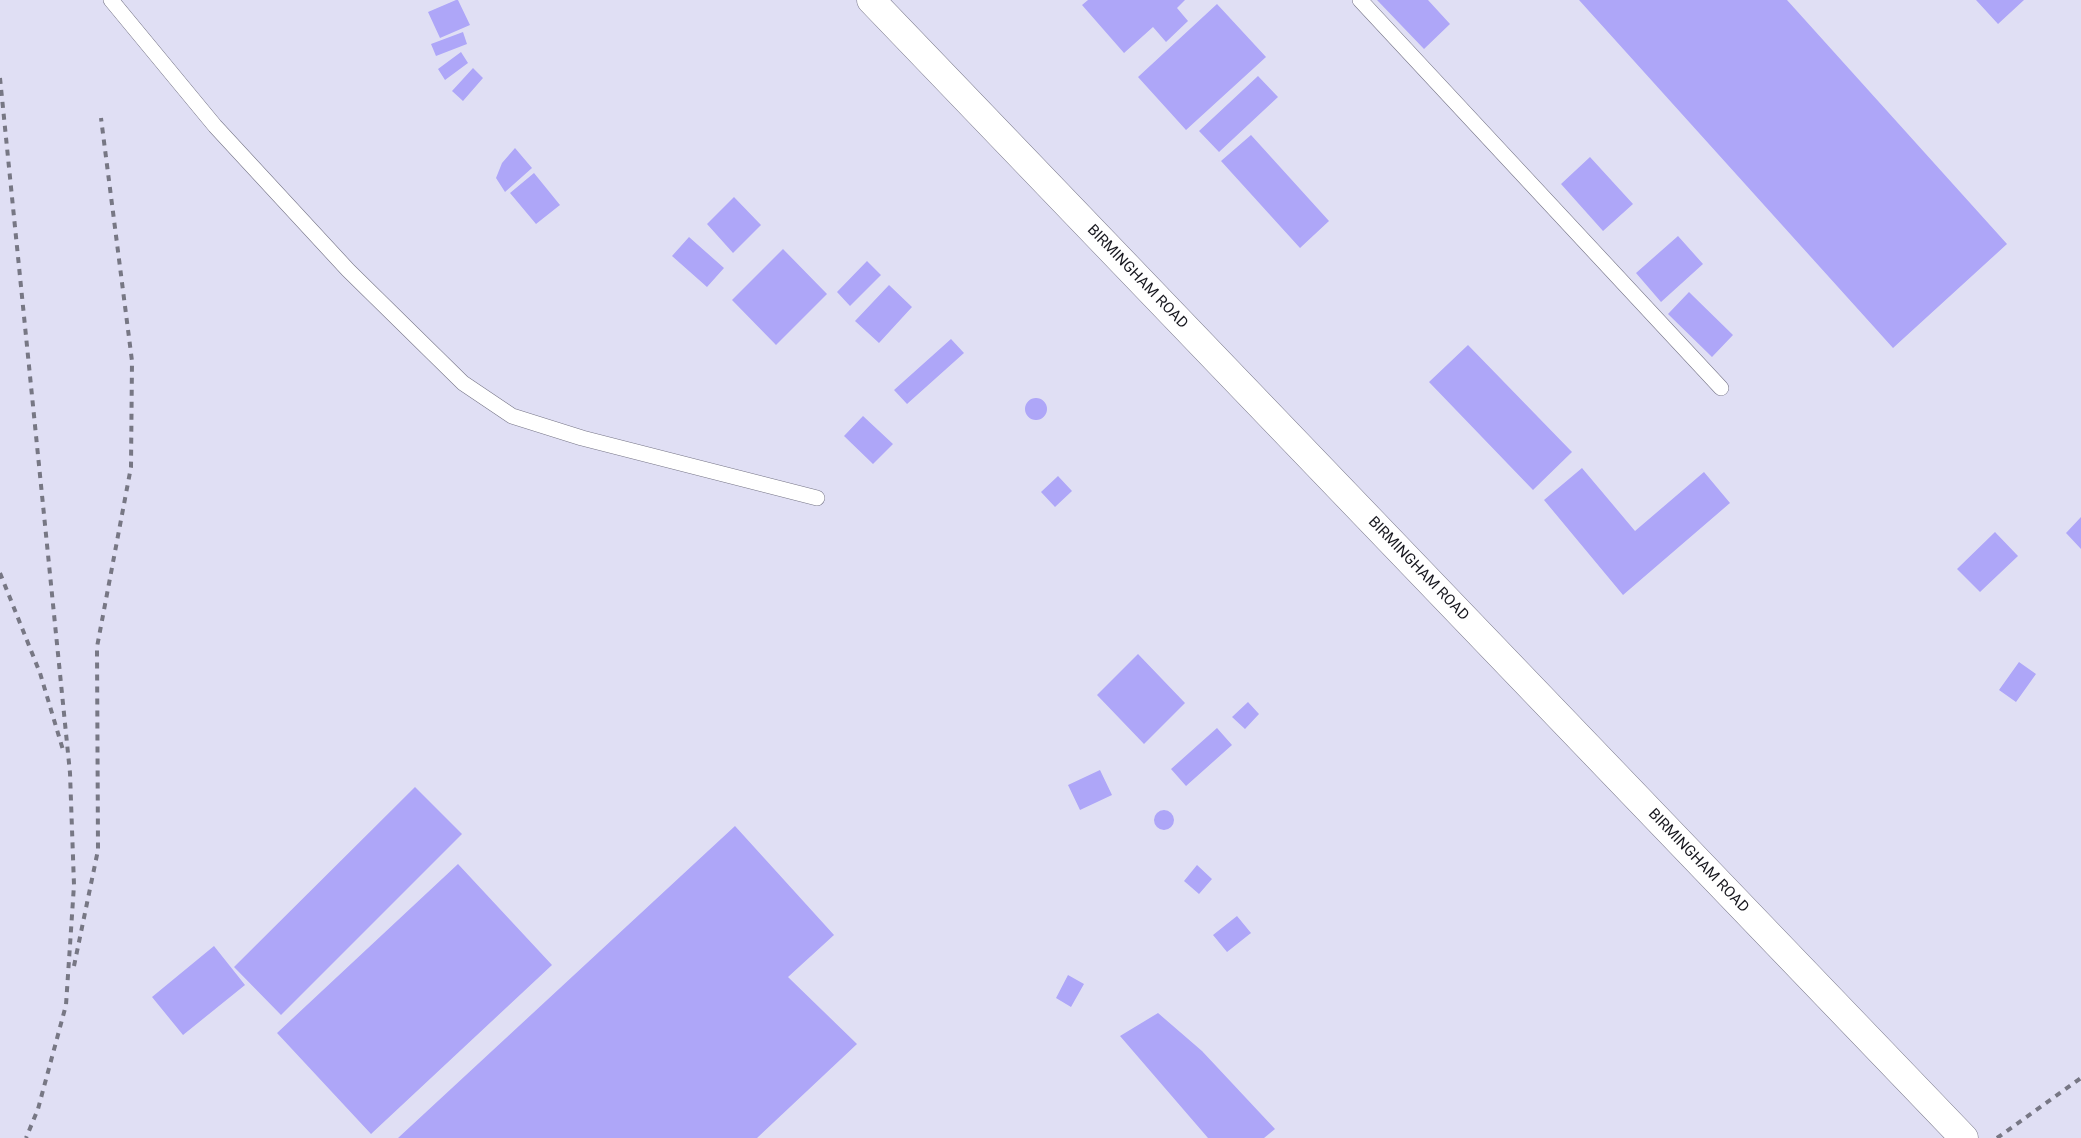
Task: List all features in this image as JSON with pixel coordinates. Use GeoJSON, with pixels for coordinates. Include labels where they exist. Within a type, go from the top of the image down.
{"type":"FeatureCollection","features":[{"type":"Feature","properties":{"kind":"street","name":"BIRMINGHAM ROAD"},"geometry":{"type":"LineString","coordinates":[[872,0],[1964,1138]]}},
{"type":"Feature","properties":{"kind":"lane"},"geometry":{"type":"LineString","coordinates":[[111,0],[215,126],[348,270],[463,382],[512,416],[582,438],[817,498]]}},
{"type":"Feature","properties":{"kind":"lane"},"geometry":{"type":"LineString","coordinates":[[1360,0],[1722,388]]}},
{"type":"Feature","properties":{"kind":"building"},"geometry":{"type":"Polygon","coordinates":[[[458,0],[470,25],[440,38],[428,12],[458,0]]]}},
{"type":"Feature","properties":{"kind":"building"},"geometry":{"type":"Polygon","coordinates":[[[1088,0],[1185,0],[1177,8],[1188,21],[1166,42],[1153,27],[1124,53],[1082,5],[1088,0]]]}},
{"type":"Feature","properties":{"kind":"building"},"geometry":{"type":"Polygon","coordinates":[[[1377,0],[1428,0],[1450,24],[1424,49],[1377,0]]]}},
{"type":"Feature","properties":{"kind":"building"},"geometry":{"type":"Polygon","coordinates":[[[1579,0],[1787,0],[2007,244],[1893,348],[1579,0]]]}},
{"type":"Feature","properties":{"kind":"building"},"geometry":{"type":"Polygon","coordinates":[[[1976,0],[2024,0],[1998,24],[1976,0]]]}},
{"type":"Feature","properties":{"kind":"building"},"geometry":{"type":"Polygon","coordinates":[[[1217,4],[1266,57],[1186,130],[1138,77],[1217,4]]]}},
{"type":"Feature","properties":{"kind":"building"},"geometry":{"type":"Polygon","coordinates":[[[463,32],[467,44],[436,56],[431,44],[463,32]]]}},
{"type":"Feature","properties":{"kind":"building"},"geometry":{"type":"Polygon","coordinates":[[[461,52],[468,63],[445,80],[438,69],[461,52]]]}},
{"type":"Feature","properties":{"kind":"building"},"geometry":{"type":"Polygon","coordinates":[[[473,68],[483,78],[463,101],[452,91],[473,68]]]}},
{"type":"Feature","properties":{"kind":"building"},"geometry":{"type":"Polygon","coordinates":[[[1258,76],[1278,97],[1219,152],[1199,131],[1258,76]]]}},
{"type":"Feature","properties":{"kind":"building"},"geometry":{"type":"Polygon","coordinates":[[[1251,135],[1329,221],[1300,248],[1221,161],[1251,135]]]}},
{"type":"Feature","properties":{"kind":"building"},"geometry":{"type":"Polygon","coordinates":[[[515,148],[532,168],[505,192],[496,178],[502,163],[515,148]]]}},
{"type":"Feature","properties":{"kind":"building"},"geometry":{"type":"Polygon","coordinates":[[[1590,157],[1633,204],[1603,231],[1561,184],[1590,157]]]}},
{"type":"Feature","properties":{"kind":"building"},"geometry":{"type":"Polygon","coordinates":[[[534,173],[560,205],[536,224],[510,193],[534,173]]]}},
{"type":"Feature","properties":{"kind":"building"},"geometry":{"type":"Polygon","coordinates":[[[734,197],[761,225],[733,253],[707,224],[734,197]]]}},
{"type":"Feature","properties":{"kind":"building"},"geometry":{"type":"Polygon","coordinates":[[[1678,236],[1703,264],[1661,302],[1636,273],[1678,236]]]}},
{"type":"Feature","properties":{"kind":"building"},"geometry":{"type":"Polygon","coordinates":[[[689,237],[724,268],[707,287],[672,256],[689,237]]]}},
{"type":"Feature","properties":{"kind":"building"},"geometry":{"type":"Polygon","coordinates":[[[783,249],[827,294],[776,345],[732,300],[783,249]]]}},
{"type":"Feature","properties":{"kind":"building"},"geometry":{"type":"Polygon","coordinates":[[[867,261],[881,275],[850,306],[837,292],[867,261]]]}},
{"type":"Feature","properties":{"kind":"building"},"geometry":{"type":"Polygon","coordinates":[[[889,285],[912,307],[879,343],[855,321],[889,285]]]}},
{"type":"Feature","properties":{"kind":"building"},"geometry":{"type":"Polygon","coordinates":[[[1689,292],[1733,335],[1712,357],[1668,314],[1689,292]]]}},
{"type":"Feature","properties":{"kind":"building"},"geometry":{"type":"Polygon","coordinates":[[[951,339],[964,353],[907,404],[894,390],[951,339]]]}},
{"type":"Feature","properties":{"kind":"building"},"geometry":{"type":"Polygon","coordinates":[[[1468,345],[1572,452],[1533,490],[1429,382],[1468,345]]]}},
{"type":"Feature","properties":{"kind":"building"},"geometry":{"type":"Polygon","coordinates":[[[1036,398],[1044,401],[1047,409],[1044,417],[1036,420],[1028,417],[1025,409],[1028,401],[1036,398]]]}},
{"type":"Feature","properties":{"kind":"building"},"geometry":{"type":"Polygon","coordinates":[[[863,416],[893,444],[873,464],[844,436],[863,416]]]}},
{"type":"Feature","properties":{"kind":"building"},"geometry":{"type":"Polygon","coordinates":[[[1582,468],[1635,531],[1704,472],[1730,503],[1623,595],[1544,500],[1582,468]]]}},
{"type":"Feature","properties":{"kind":"building"},"geometry":{"type":"Polygon","coordinates":[[[1058,476],[1072,491],[1055,507],[1041,492],[1058,476]]]}},
{"type":"Feature","properties":{"kind":"building"},"geometry":{"type":"Polygon","coordinates":[[[2081,517],[2081,549],[2066,533],[2081,517]]]}},
{"type":"Feature","properties":{"kind":"building"},"geometry":{"type":"Polygon","coordinates":[[[1995,532],[2018,556],[1980,592],[1957,569],[1995,532]]]}},
{"type":"Feature","properties":{"kind":"building"},"geometry":{"type":"Polygon","coordinates":[[[1138,654],[1185,703],[1144,744],[1097,695],[1138,654]]]}},
{"type":"Feature","properties":{"kind":"building"},"geometry":{"type":"Polygon","coordinates":[[[2019,662],[2036,674],[2016,702],[1999,690],[2019,662]]]}},
{"type":"Feature","properties":{"kind":"building"},"geometry":{"type":"Polygon","coordinates":[[[1248,702],[1259,714],[1245,729],[1232,717],[1248,702]]]}},
{"type":"Feature","properties":{"kind":"building"},"geometry":{"type":"Polygon","coordinates":[[[1217,728],[1232,745],[1186,786],[1171,769],[1217,728]]]}},
{"type":"Feature","properties":{"kind":"building"},"geometry":{"type":"Polygon","coordinates":[[[1100,770],[1112,795],[1080,810],[1068,785],[1100,770]]]}},
{"type":"Feature","properties":{"kind":"building"},"geometry":{"type":"Polygon","coordinates":[[[415,787],[462,834],[281,1015],[234,967],[415,787]]]}},
{"type":"Feature","properties":{"kind":"building"},"geometry":{"type":"Polygon","coordinates":[[[1164,810],[1171,813],[1174,820],[1171,827],[1164,830],[1157,827],[1154,820],[1157,813],[1164,810]]]}},
{"type":"Feature","properties":{"kind":"building"},"geometry":{"type":"Polygon","coordinates":[[[735,826],[834,935],[788,977],[857,1044],[757,1138],[398,1138],[735,826]]]}},
{"type":"Feature","properties":{"kind":"building"},"geometry":{"type":"Polygon","coordinates":[[[458,864],[552,965],[371,1134],[277,1033],[458,864]]]}},
{"type":"Feature","properties":{"kind":"building"},"geometry":{"type":"Polygon","coordinates":[[[1197,865],[1212,879],[1199,894],[1184,881],[1197,865]]]}},
{"type":"Feature","properties":{"kind":"building"},"geometry":{"type":"Polygon","coordinates":[[[1237,916],[1251,933],[1227,952],[1213,935],[1237,916]]]}},
{"type":"Feature","properties":{"kind":"building"},"geometry":{"type":"Polygon","coordinates":[[[214,946],[245,985],[183,1035],[152,997],[214,946]]]}},
{"type":"Feature","properties":{"kind":"building"},"geometry":{"type":"Polygon","coordinates":[[[1068,975],[1084,984],[1071,1007],[1056,998],[1068,975]]]}},
{"type":"Feature","properties":{"kind":"building"},"geometry":{"type":"Polygon","coordinates":[[[1158,1013],[1202,1051],[1275,1129],[1264,1138],[1208,1138],[1120,1036],[1158,1013]]]}},
{"type":"Feature","properties":{"kind":"railway"},"geometry":{"type":"LineString","coordinates":[[0,78],[70,773],[74,885],[66,1005],[38,1109],[26,1138]]}},
{"type":"Feature","properties":{"kind":"railway"},"geometry":{"type":"LineString","coordinates":[[74,966],[98,850],[97,647],[131,467],[132,361],[101,118]]}},
{"type":"Feature","properties":{"kind":"railway"},"geometry":{"type":"LineString","coordinates":[[0,573],[40,673],[63,750]]}},
{"type":"Feature","properties":{"kind":"railway"},"geometry":{"type":"LineString","coordinates":[[1997,1138],[2081,1078]]}}]}
